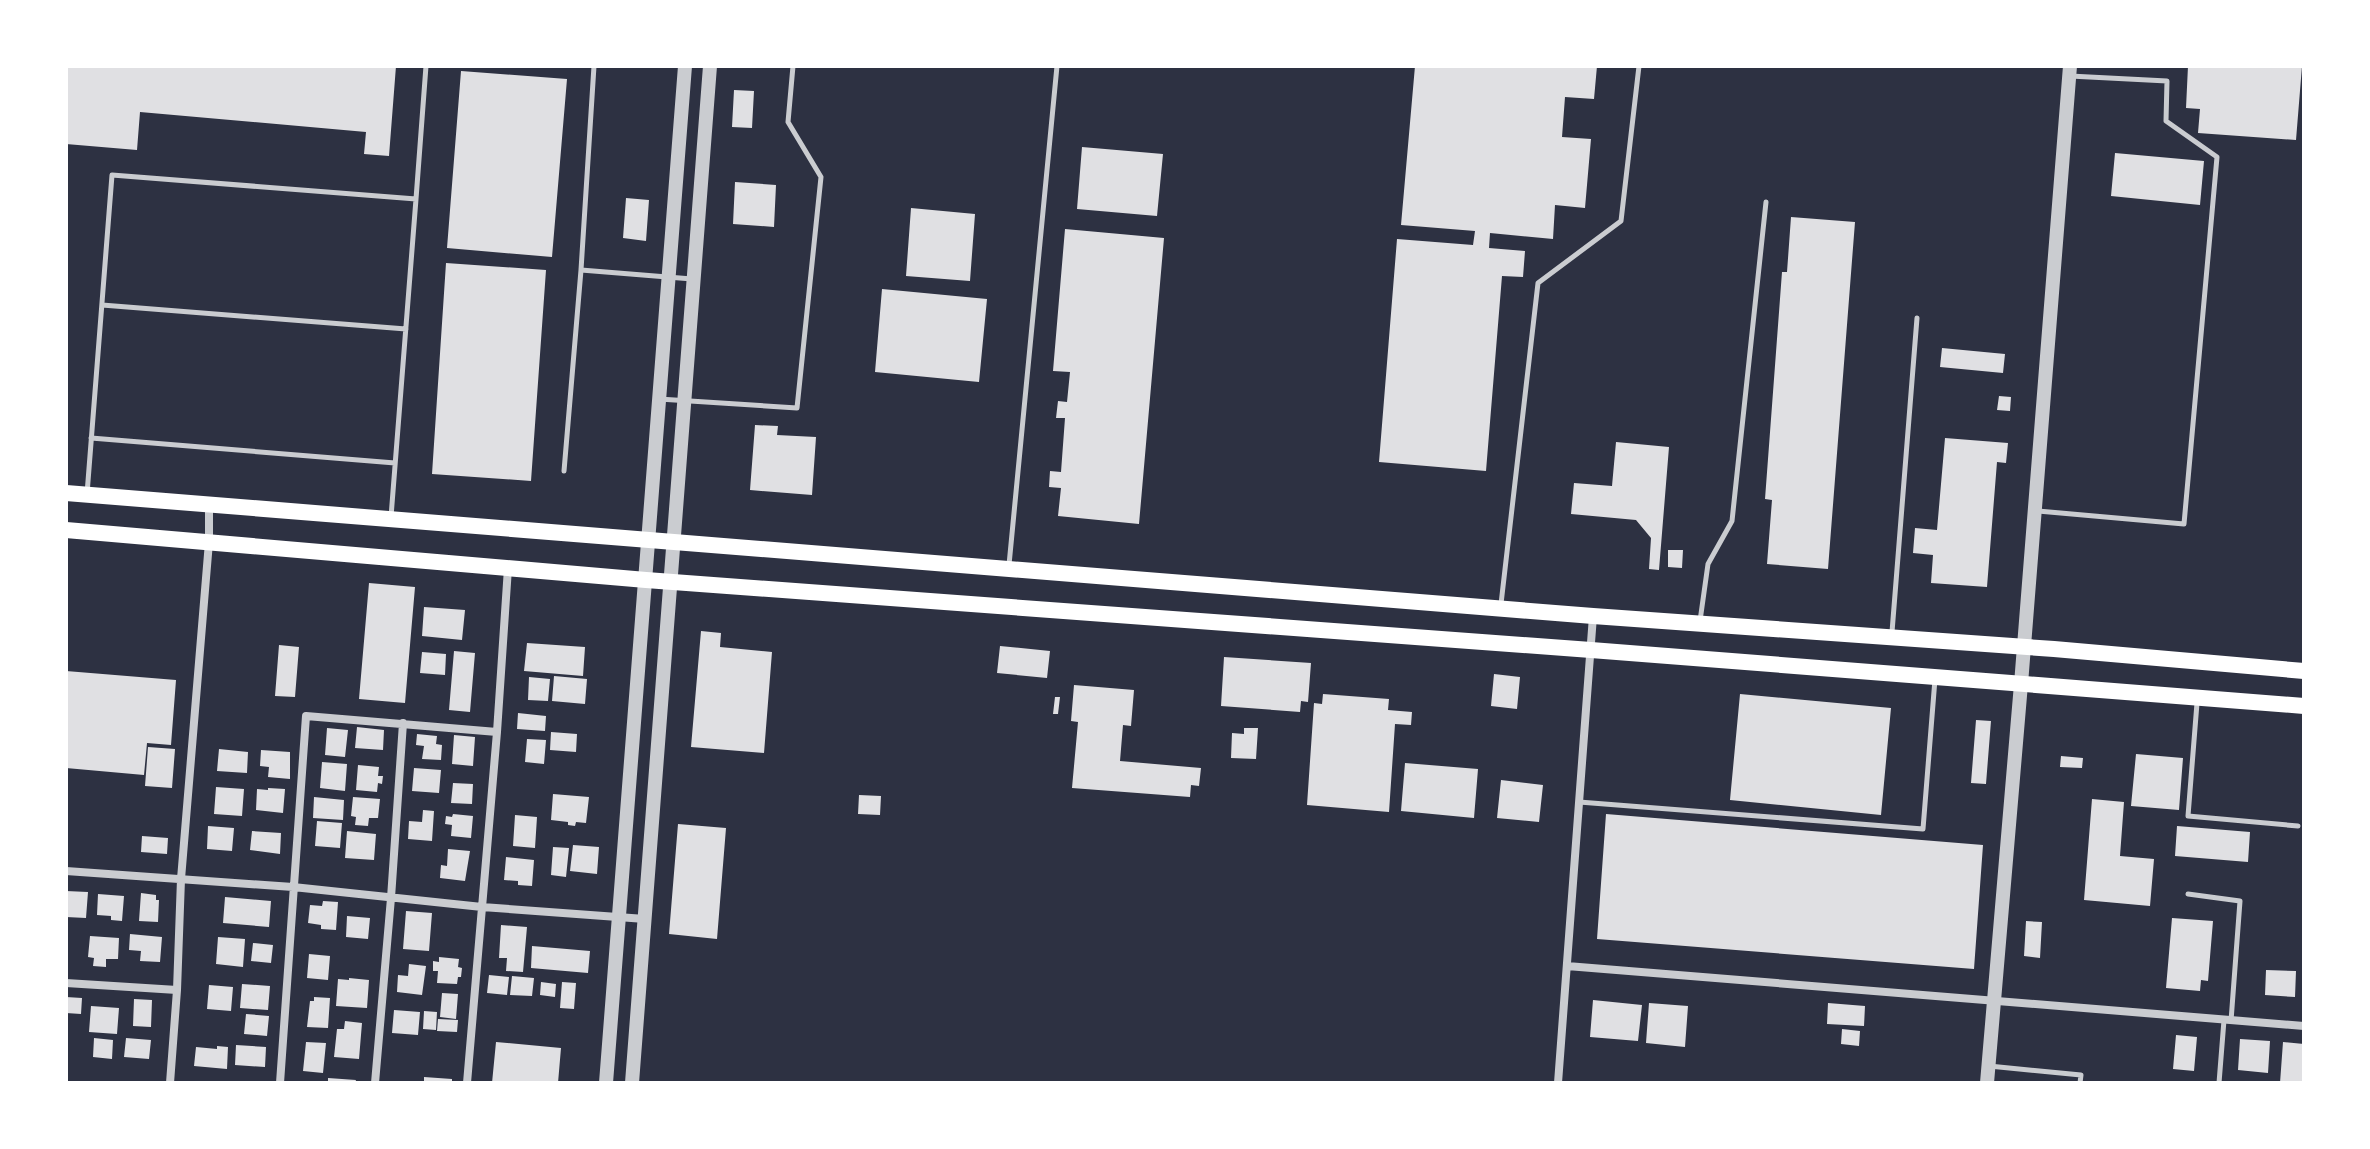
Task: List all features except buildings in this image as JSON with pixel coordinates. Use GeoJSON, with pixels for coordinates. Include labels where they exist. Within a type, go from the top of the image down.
{"type":"FeatureCollection","features":[{"type":"Feature","properties":{"kind":"main road"},"geometry":{"type":"LineString","coordinates":[[66,493],[2304,671]]}},
{"type":"Feature","properties":{"kind":"main road"},"geometry":{"type":"LineString","coordinates":[[66,530],[646,580],[2304,706]]}},
{"type":"Feature","properties":{"kind":"street"},"geometry":{"type":"LineString","coordinates":[[606,1083],[685,66]]}},
{"type":"Feature","properties":{"kind":"street"},"geometry":{"type":"LineString","coordinates":[[632,1083],[710,66]]}},
{"type":"Feature","properties":{"kind":"street"},"geometry":{"type":"LineString","coordinates":[[1987,1083],[2070,71]]}},
{"type":"Feature","properties":{"kind":"street"},"geometry":{"type":"LineString","coordinates":[[170,1083],[181,879],[209,542],[209,504]]}},
{"type":"Feature","properties":{"kind":"street"},"geometry":{"type":"LineString","coordinates":[[467,1083],[508,567]]}},
{"type":"Feature","properties":{"kind":"street"},"geometry":{"type":"LineString","coordinates":[[1558,1083],[1593,616]]}},
{"type":"Feature","properties":{"kind":"street"},"geometry":{"type":"LineString","coordinates":[[280,1083],[306,716],[497,732]]}},
{"type":"Feature","properties":{"kind":"street"},"geometry":{"type":"LineString","coordinates":[[375,1083],[403,723]]}},
{"type":"Feature","properties":{"kind":"street"},"geometry":{"type":"LineString","coordinates":[[66,871],[293,887],[482,907],[645,919]]}},
{"type":"Feature","properties":{"kind":"street"},"geometry":{"type":"LineString","coordinates":[[1567,966],[2304,1026]]}},
{"type":"Feature","properties":{"kind":"street"},"geometry":{"type":"LineString","coordinates":[[66,983],[177,990]]}},
{"type":"Feature","properties":{"kind":"lane"},"geometry":{"type":"LineString","coordinates":[[390,519],[426,66]]}},
{"type":"Feature","properties":{"kind":"lane"},"geometry":{"type":"LineString","coordinates":[[564,471],[594,66]]}},
{"type":"Feature","properties":{"kind":"lane"},"geometry":{"type":"LineString","coordinates":[[659,399],[797,408],[821,177],[788,122],[793,66]]}},
{"type":"Feature","properties":{"kind":"lane"},"geometry":{"type":"LineString","coordinates":[[1009,569],[1057,66]]}},
{"type":"Feature","properties":{"kind":"lane"},"geometry":{"type":"LineString","coordinates":[[1500,609],[1538,283],[1621,221],[1639,66]]}},
{"type":"Feature","properties":{"kind":"lane"},"geometry":{"type":"LineString","coordinates":[[2034,511],[2184,524],[2217,157],[2166,121],[2167,81],[2070,71]]}},
{"type":"Feature","properties":{"kind":"lane"},"geometry":{"type":"LineString","coordinates":[[87,495],[112,175],[416,199]]}},
{"type":"Feature","properties":{"kind":"lane"},"geometry":{"type":"LineString","coordinates":[[1699,624],[1708,564],[1732,521],[1766,202]]}},
{"type":"Feature","properties":{"kind":"lane"},"geometry":{"type":"LineString","coordinates":[[581,270],[693,279]]}},
{"type":"Feature","properties":{"kind":"lane"},"geometry":{"type":"LineString","coordinates":[[102,305],[406,329]]}},
{"type":"Feature","properties":{"kind":"lane"},"geometry":{"type":"LineString","coordinates":[[1891,637],[1917,318]]}},
{"type":"Feature","properties":{"kind":"lane"},"geometry":{"type":"LineString","coordinates":[[91,438],[395,463]]}},
{"type":"Feature","properties":{"kind":"lane"},"geometry":{"type":"LineString","coordinates":[[1579,802],[1923,829],[1935,678]]}},
{"type":"Feature","properties":{"kind":"lane"},"geometry":{"type":"LineString","coordinates":[[2198,698],[2188,816],[2298,826]]}},
{"type":"Feature","properties":{"kind":"lane"},"geometry":{"type":"LineString","coordinates":[[2188,894],[2240,901],[2219,1083]]}},
{"type":"Feature","properties":{"kind":"lane"},"geometry":{"type":"LineString","coordinates":[[1988,1066],[2081,1075],[2080,1083]]}}]}
